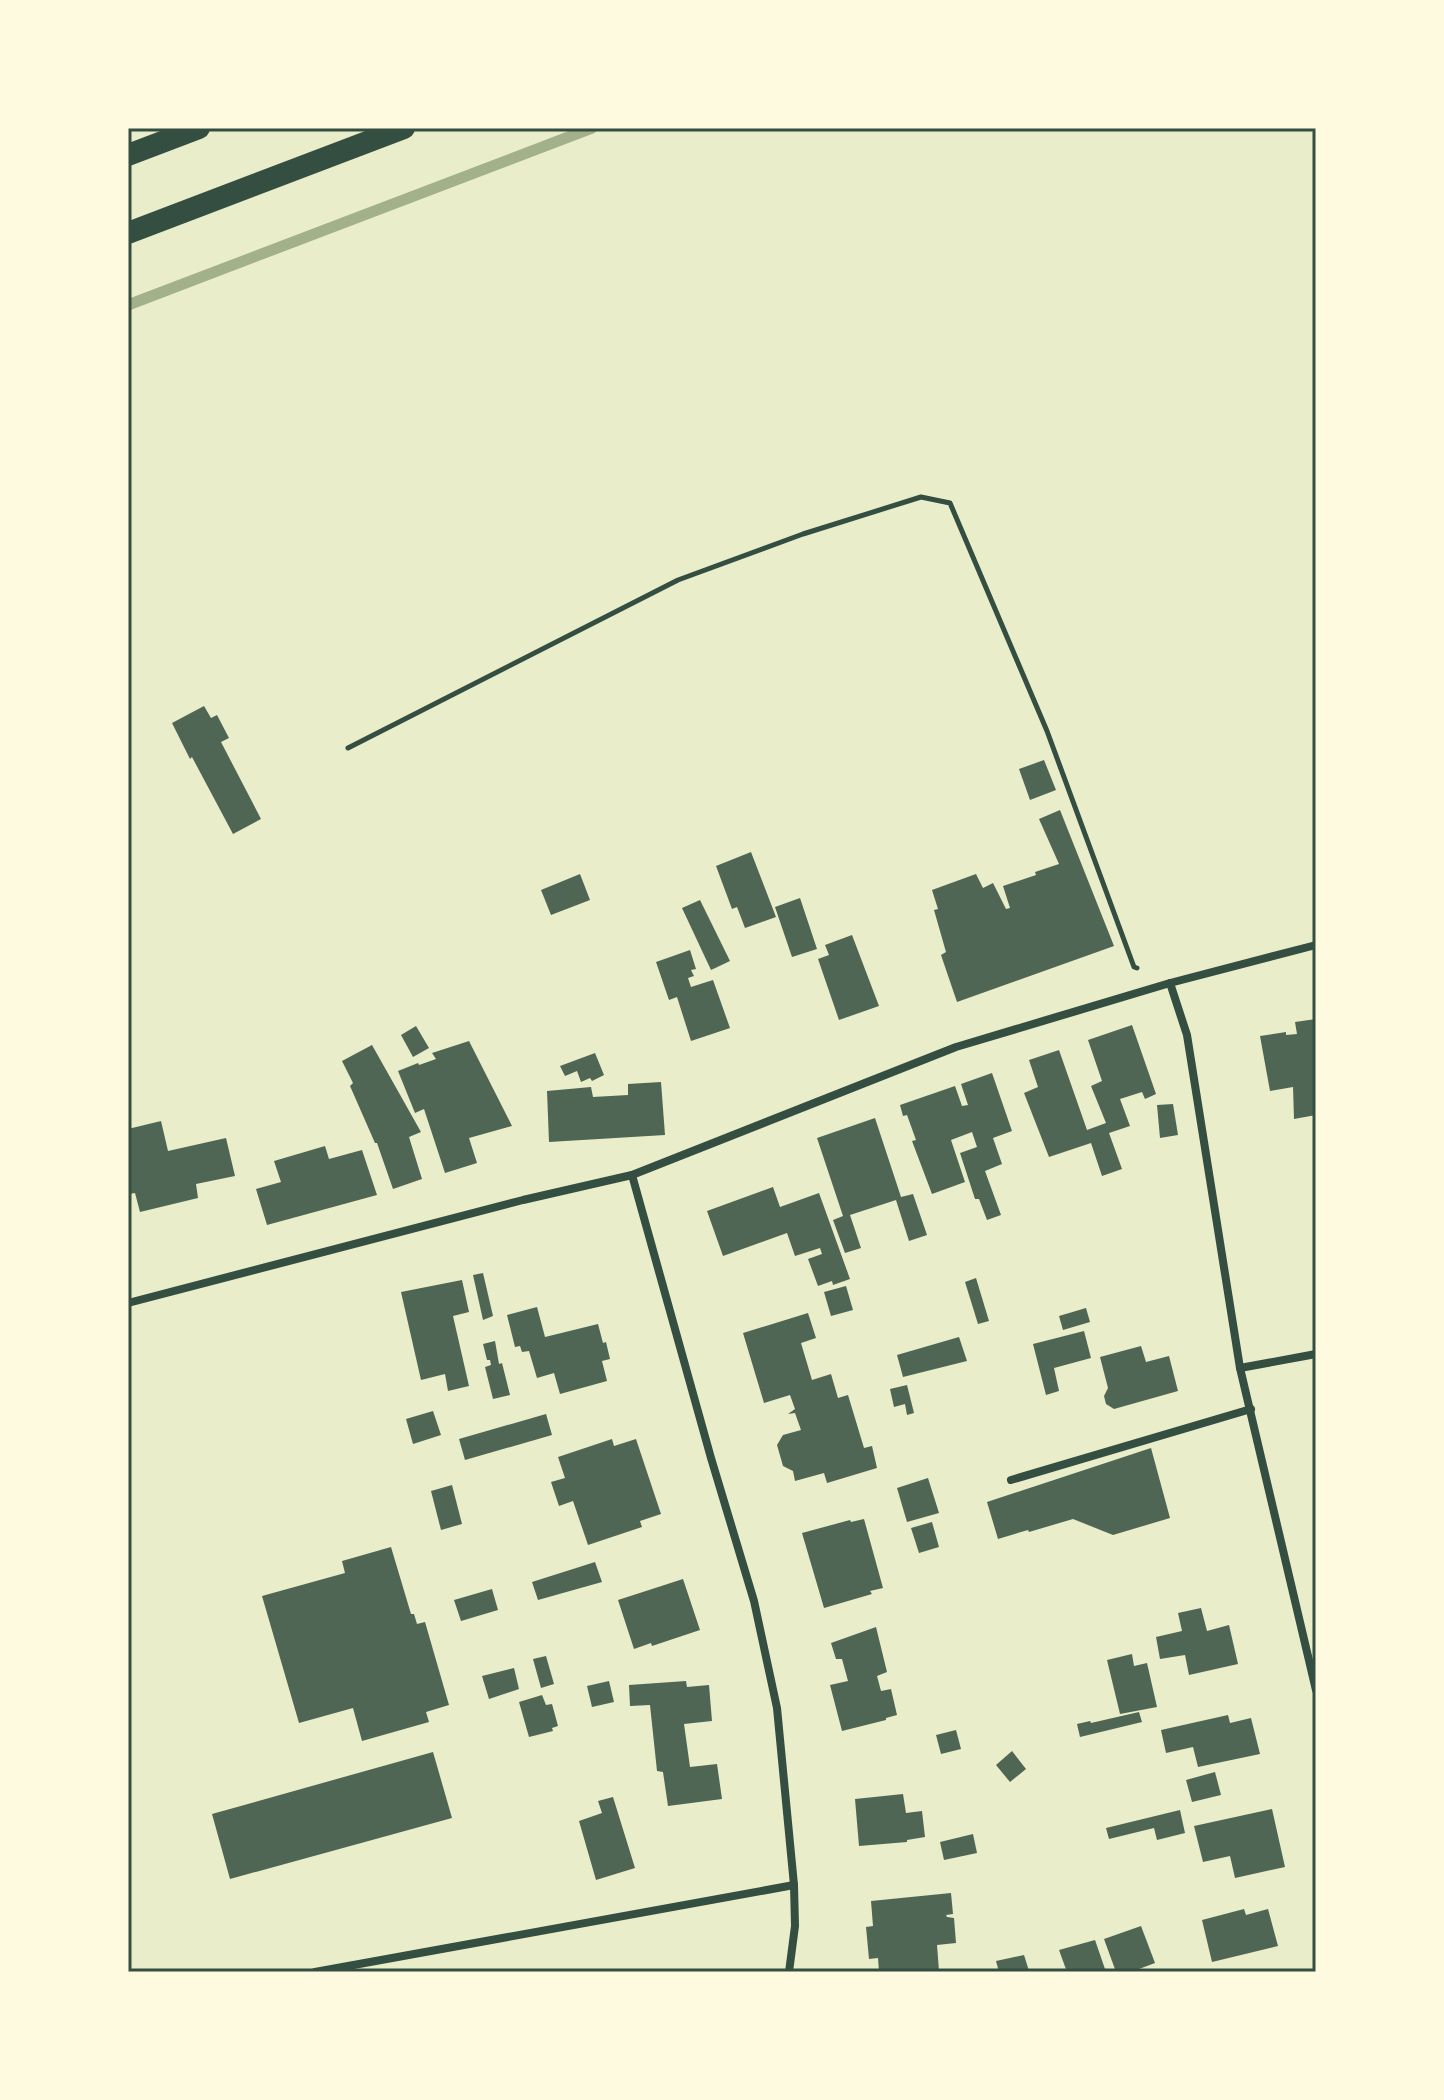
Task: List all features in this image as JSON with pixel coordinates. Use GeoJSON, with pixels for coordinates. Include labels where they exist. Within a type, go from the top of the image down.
{"type":"FeatureCollection","features":[{"type":"Feature","properties":{"kind":"highway"},"geometry":{"type":"LineString","coordinates":[[128,155],[199,128]]}},
{"type":"Feature","properties":{"kind":"highway"},"geometry":{"type":"LineString","coordinates":[[128,233],[404,128]]}},
{"type":"Feature","properties":{"kind":"street"},"geometry":{"type":"LineString","coordinates":[[128,1303],[523,1200],[632,1175],[956,1047],[1170,983],[1316,945]]}},
{"type":"Feature","properties":{"kind":"street"},"geometry":{"type":"LineString","coordinates":[[1170,983],[1187,1035],[1240,1368],[1316,1690]]}},
{"type":"Feature","properties":{"kind":"street"},"geometry":{"type":"LineString","coordinates":[[632,1175],[754,1601],[777,1708],[794,1885],[795,1926],[789,1972]]}},
{"type":"Feature","properties":{"kind":"street"},"geometry":{"type":"LineString","coordinates":[[1240,1368],[1316,1354]]}},
{"type":"Feature","properties":{"kind":"street"},"geometry":{"type":"LineString","coordinates":[[1011,1480],[1251,1409]]}},
{"type":"Feature","properties":{"kind":"street"},"geometry":{"type":"LineString","coordinates":[[315,1972],[794,1885]]}},
{"type":"Feature","properties":{"kind":"path"},"geometry":{"type":"LineString","coordinates":[[348,748],[678,580],[803,534],[921,497],[950,503],[1047,731],[1134,967],[1170,983]]}},
{"type":"Feature","properties":{"kind":"building"},"geometry":{"type":"Polygon","coordinates":[[[204,706],[211,718],[217,715],[229,738],[221,742],[261,819],[233,834],[172,723],[204,706]]]}},
{"type":"Feature","properties":{"kind":"building"},"geometry":{"type":"Polygon","coordinates":[[[1044,760],[1056,790],[1030,800],[1019,769],[1044,760]]]}},
{"type":"Feature","properties":{"kind":"building"},"geometry":{"type":"Polygon","coordinates":[[[1060,810],[1114,946],[957,1002],[941,955],[946,952],[934,910],[938,909],[932,890],[976,874],[983,888],[993,883],[1006,909],[1010,908],[1003,886],[1059,864],[1039,819],[1060,810]]]}},
{"type":"Feature","properties":{"kind":"building"},"geometry":{"type":"Polygon","coordinates":[[[751,852],[776,917],[745,928],[737,907],[732,909],[716,866],[751,852]]]}},
{"type":"Feature","properties":{"kind":"building"},"geometry":{"type":"Polygon","coordinates":[[[580,874],[590,900],[551,915],[541,890],[580,874]]]}},
{"type":"Feature","properties":{"kind":"building"},"geometry":{"type":"Polygon","coordinates":[[[800,898],[817,949],[792,957],[775,907],[800,898]]]}},
{"type":"Feature","properties":{"kind":"building"},"geometry":{"type":"Polygon","coordinates":[[[700,900],[730,961],[711,970],[682,908],[700,900]]]}},
{"type":"Feature","properties":{"kind":"building"},"geometry":{"type":"Polygon","coordinates":[[[852,935],[879,1006],[839,1020],[818,959],[829,955],[825,945],[852,935]]]}},
{"type":"Feature","properties":{"kind":"building"},"geometry":{"type":"Polygon","coordinates":[[[690,950],[696,969],[691,970],[694,976],[688,978],[691,987],[713,980],[730,1028],[691,1041],[677,997],[669,1000],[656,962],[690,950]]]}},
{"type":"Feature","properties":{"kind":"building"},"geometry":{"type":"Polygon","coordinates":[[[1316,1019],[1316,1115],[1294,1119],[1293,1087],[1270,1091],[1260,1036],[1286,1032],[1286,1035],[1297,1034],[1295,1022],[1316,1019]]]}},
{"type":"Feature","properties":{"kind":"building"},"geometry":{"type":"Polygon","coordinates":[[[1132,1025],[1156,1094],[1145,1099],[1142,1092],[1120,1099],[1130,1126],[1109,1133],[1122,1169],[1102,1176],[1091,1143],[1049,1157],[1024,1093],[1038,1087],[1029,1060],[1059,1050],[1087,1130],[1106,1123],[1091,1086],[1102,1081],[1088,1040],[1132,1025]]]}},
{"type":"Feature","properties":{"kind":"building"},"geometry":{"type":"Polygon","coordinates":[[[416,1026],[429,1048],[413,1057],[401,1035],[416,1026]]]}},
{"type":"Feature","properties":{"kind":"building"},"geometry":{"type":"Polygon","coordinates":[[[469,1041],[512,1126],[469,1138],[477,1163],[445,1173],[424,1109],[415,1113],[398,1071],[436,1059],[432,1053],[469,1041]]]}},
{"type":"Feature","properties":{"kind":"building"},"geometry":{"type":"Polygon","coordinates":[[[372,1045],[421,1132],[409,1137],[422,1179],[393,1189],[342,1061],[372,1045]]]}},
{"type":"Feature","properties":{"kind":"building"},"geometry":{"type":"Polygon","coordinates":[[[595,1053],[604,1075],[581,1082],[577,1071],[565,1076],[560,1066],[595,1053]]]}},
{"type":"Feature","properties":{"kind":"building"},"geometry":{"type":"Polygon","coordinates":[[[992,1073],[1012,1131],[993,1138],[1002,1164],[985,1171],[1001,1215],[987,1220],[979,1199],[975,1199],[960,1153],[977,1147],[972,1132],[951,1140],[965,1182],[932,1194],[912,1141],[916,1140],[900,1105],[955,1086],[962,1106],[968,1105],[961,1084],[992,1073]]]}},
{"type":"Feature","properties":{"kind":"building"},"geometry":{"type":"Polygon","coordinates":[[[661,1082],[665,1135],[549,1142],[547,1091],[591,1087],[593,1097],[628,1095],[628,1084],[661,1082]]]}},
{"type":"Feature","properties":{"kind":"building"},"geometry":{"type":"Polygon","coordinates":[[[1173,1104],[1178,1135],[1160,1138],[1157,1105],[1173,1104]]]}},
{"type":"Feature","properties":{"kind":"building"},"geometry":{"type":"Polygon","coordinates":[[[875,1118],[901,1197],[913,1194],[927,1235],[909,1241],[896,1200],[850,1215],[861,1248],[845,1253],[833,1220],[843,1216],[817,1138],[875,1118]]]}},
{"type":"Feature","properties":{"kind":"building"},"geometry":{"type":"Polygon","coordinates":[[[161,1121],[168,1151],[226,1138],[235,1176],[196,1184],[198,1198],[140,1212],[135,1193],[129,1194],[128,1188],[128,1129],[161,1121]]]}},
{"type":"Feature","properties":{"kind":"building"},"geometry":{"type":"Polygon","coordinates":[[[325,1146],[329,1159],[362,1150],[377,1195],[267,1225],[256,1189],[281,1182],[274,1161],[325,1146]]]}},
{"type":"Feature","properties":{"kind":"building"},"geometry":{"type":"Polygon","coordinates":[[[773,1187],[780,1207],[819,1193],[850,1279],[818,1286],[808,1259],[822,1254],[820,1248],[795,1256],[787,1233],[723,1256],[707,1211],[773,1187]]]}},
{"type":"Feature","properties":{"kind":"building"},"geometry":{"type":"Polygon","coordinates":[[[483,1273],[493,1316],[483,1320],[473,1275],[483,1273]]]}},
{"type":"Feature","properties":{"kind":"building"},"geometry":{"type":"Polygon","coordinates":[[[976,1278],[989,1321],[978,1324],[965,1282],[976,1278]]]}},
{"type":"Feature","properties":{"kind":"building"},"geometry":{"type":"Polygon","coordinates":[[[462,1280],[469,1312],[453,1316],[469,1386],[448,1391],[445,1374],[421,1380],[401,1292],[462,1280]]]}},
{"type":"Feature","properties":{"kind":"building"},"geometry":{"type":"Polygon","coordinates":[[[846,1286],[853,1310],[831,1316],[824,1292],[846,1286]]]}},
{"type":"Feature","properties":{"kind":"building"},"geometry":{"type":"Polygon","coordinates":[[[537,1307],[545,1337],[598,1324],[610,1359],[602,1361],[607,1381],[560,1394],[554,1373],[537,1378],[529,1351],[522,1352],[520,1346],[515,1347],[507,1315],[537,1307]]]}},
{"type":"Feature","properties":{"kind":"building"},"geometry":{"type":"Polygon","coordinates":[[[1086,1308],[1090,1322],[1063,1330],[1059,1316],[1086,1308]]]}},
{"type":"Feature","properties":{"kind":"building"},"geometry":{"type":"Polygon","coordinates":[[[808,1313],[816,1338],[801,1343],[812,1380],[831,1374],[838,1398],[848,1395],[864,1448],[872,1446],[877,1468],[827,1483],[824,1473],[795,1481],[793,1471],[783,1466],[777,1445],[783,1435],[801,1430],[795,1413],[788,1414],[795,1409],[790,1395],[764,1403],[743,1333],[808,1313]]]}},
{"type":"Feature","properties":{"kind":"building"},"geometry":{"type":"Polygon","coordinates":[[[1084,1331],[1091,1358],[1054,1368],[1059,1391],[1046,1395],[1033,1344],[1084,1331]]]}},
{"type":"Feature","properties":{"kind":"building"},"geometry":{"type":"Polygon","coordinates":[[[959,1337],[967,1361],[903,1377],[897,1355],[959,1337]]]}},
{"type":"Feature","properties":{"kind":"building"},"geometry":{"type":"Polygon","coordinates":[[[495,1341],[510,1395],[493,1399],[485,1367],[491,1365],[483,1344],[495,1341]]]}},
{"type":"Feature","properties":{"kind":"building"},"geometry":{"type":"Polygon","coordinates":[[[1141,1346],[1146,1362],[1169,1356],[1178,1391],[1114,1409],[1106,1404],[1104,1396],[1108,1388],[1100,1357],[1141,1346]]]}},
{"type":"Feature","properties":{"kind":"building"},"geometry":{"type":"Polygon","coordinates":[[[907,1385],[914,1413],[907,1415],[905,1404],[894,1407],[890,1389],[907,1385]]]}},
{"type":"Feature","properties":{"kind":"building"},"geometry":{"type":"Polygon","coordinates":[[[433,1411],[441,1435],[413,1444],[406,1419],[433,1411]]]}},
{"type":"Feature","properties":{"kind":"building"},"geometry":{"type":"Polygon","coordinates":[[[546,1414],[552,1435],[465,1460],[459,1439],[546,1414]]]}},
{"type":"Feature","properties":{"kind":"building"},"geometry":{"type":"Polygon","coordinates":[[[612,1439],[614,1446],[636,1439],[661,1514],[640,1521],[642,1527],[588,1545],[573,1501],[559,1506],[551,1482],[565,1478],[558,1457],[612,1439]]]}},
{"type":"Feature","properties":{"kind":"building"},"geometry":{"type":"Polygon","coordinates":[[[1151,1448],[1170,1518],[1113,1535],[1073,1519],[998,1539],[987,1502],[1151,1448]]]}},
{"type":"Feature","properties":{"kind":"building"},"geometry":{"type":"Polygon","coordinates":[[[928,1478],[939,1513],[907,1522],[897,1488],[928,1478]]]}},
{"type":"Feature","properties":{"kind":"building"},"geometry":{"type":"Polygon","coordinates":[[[452,1485],[462,1524],[441,1530],[431,1491],[452,1485]]]}},
{"type":"Feature","properties":{"kind":"building"},"geometry":{"type":"Polygon","coordinates":[[[864,1519],[883,1588],[824,1608],[802,1533],[864,1519]]]}},
{"type":"Feature","properties":{"kind":"building"},"geometry":{"type":"Polygon","coordinates":[[[932,1522],[939,1547],[919,1553],[911,1528],[932,1522]]]}},
{"type":"Feature","properties":{"kind":"building"},"geometry":{"type":"Polygon","coordinates":[[[391,1547],[411,1614],[414,1614],[417,1624],[425,1622],[449,1705],[426,1712],[429,1722],[362,1741],[353,1708],[299,1723],[262,1596],[345,1573],[342,1561],[391,1547]]]}},
{"type":"Feature","properties":{"kind":"building"},"geometry":{"type":"Polygon","coordinates":[[[595,1562],[602,1582],[538,1600],[532,1582],[595,1562]]]}},
{"type":"Feature","properties":{"kind":"building"},"geometry":{"type":"Polygon","coordinates":[[[683,1579],[700,1630],[634,1649],[618,1600],[683,1579]]]}},
{"type":"Feature","properties":{"kind":"building"},"geometry":{"type":"Polygon","coordinates":[[[492,1589],[498,1610],[461,1621],[454,1600],[492,1589]]]}},
{"type":"Feature","properties":{"kind":"building"},"geometry":{"type":"Polygon","coordinates":[[[1201,1608],[1207,1631],[1229,1625],[1238,1664],[1189,1675],[1185,1655],[1160,1659],[1156,1637],[1182,1631],[1178,1613],[1201,1608]]]}},
{"type":"Feature","properties":{"kind":"building"},"geometry":{"type":"Polygon","coordinates":[[[876,1627],[887,1672],[877,1676],[881,1691],[891,1689],[897,1715],[842,1731],[830,1685],[848,1681],[842,1659],[836,1659],[831,1643],[876,1627]]]}},
{"type":"Feature","properties":{"kind":"building"},"geometry":{"type":"Polygon","coordinates":[[[1132,1654],[1134,1666],[1147,1663],[1157,1707],[1120,1714],[1107,1660],[1132,1654]]]}},
{"type":"Feature","properties":{"kind":"building"},"geometry":{"type":"Polygon","coordinates":[[[546,1656],[554,1684],[541,1688],[533,1659],[546,1656]]]}},
{"type":"Feature","properties":{"kind":"building"},"geometry":{"type":"Polygon","coordinates":[[[514,1668],[519,1689],[489,1699],[482,1676],[514,1668]]]}},
{"type":"Feature","properties":{"kind":"building"},"geometry":{"type":"Polygon","coordinates":[[[609,1681],[614,1702],[592,1707],[587,1686],[609,1681]]]}},
{"type":"Feature","properties":{"kind":"building"},"geometry":{"type":"Polygon","coordinates":[[[686,1681],[687,1687],[709,1685],[712,1721],[684,1724],[690,1767],[717,1764],[722,1799],[668,1806],[663,1772],[657,1771],[650,1705],[630,1706],[629,1685],[686,1681]]]}},
{"type":"Feature","properties":{"kind":"building"},"geometry":{"type":"Polygon","coordinates":[[[542,1695],[546,1705],[552,1704],[558,1726],[552,1728],[553,1731],[529,1737],[519,1702],[542,1695]]]}},
{"type":"Feature","properties":{"kind":"building"},"geometry":{"type":"Polygon","coordinates":[[[1139,1712],[1142,1722],[1080,1737],[1077,1724],[1139,1712]]]}},
{"type":"Feature","properties":{"kind":"building"},"geometry":{"type":"Polygon","coordinates":[[[1228,1715],[1230,1723],[1251,1718],[1260,1754],[1198,1767],[1193,1747],[1166,1753],[1161,1730],[1228,1715]]]}},
{"type":"Feature","properties":{"kind":"building"},"geometry":{"type":"Polygon","coordinates":[[[956,1730],[961,1749],[941,1754],[936,1735],[956,1730]]]}},
{"type":"Feature","properties":{"kind":"building"},"geometry":{"type":"Polygon","coordinates":[[[1012,1751],[1026,1769],[1010,1782],[996,1765],[1012,1751]]]}},
{"type":"Feature","properties":{"kind":"building"},"geometry":{"type":"Polygon","coordinates":[[[433,1752],[452,1818],[230,1879],[212,1814],[433,1752]]]}},
{"type":"Feature","properties":{"kind":"building"},"geometry":{"type":"Polygon","coordinates":[[[1215,1772],[1221,1795],[1192,1802],[1186,1780],[1215,1772]]]}},
{"type":"Feature","properties":{"kind":"building"},"geometry":{"type":"Polygon","coordinates":[[[903,1794],[906,1813],[922,1811],[925,1837],[907,1842],[859,1846],[855,1799],[903,1794]]]}},
{"type":"Feature","properties":{"kind":"building"},"geometry":{"type":"Polygon","coordinates":[[[613,1797],[635,1868],[596,1880],[579,1821],[602,1813],[598,1801],[613,1797]]]}},
{"type":"Feature","properties":{"kind":"building"},"geometry":{"type":"Polygon","coordinates":[[[1272,1809],[1285,1867],[1235,1878],[1230,1856],[1203,1862],[1194,1826],[1272,1809]]]}},
{"type":"Feature","properties":{"kind":"building"},"geometry":{"type":"Polygon","coordinates":[[[1180,1810],[1185,1833],[1157,1840],[1154,1828],[1109,1839],[1106,1828],[1180,1810]]]}},
{"type":"Feature","properties":{"kind":"building"},"geometry":{"type":"Polygon","coordinates":[[[973,1834],[977,1853],[944,1860],[940,1842],[973,1834]]]}},
{"type":"Feature","properties":{"kind":"building"},"geometry":{"type":"Polygon","coordinates":[[[951,1893],[953,1914],[946,1915],[954,1918],[956,1943],[937,1945],[939,1971],[879,1972],[878,1958],[869,1959],[866,1927],[873,1926],[871,1901],[951,1893]]]}},
{"type":"Feature","properties":{"kind":"building"},"geometry":{"type":"Polygon","coordinates":[[[1244,1909],[1246,1915],[1268,1909],[1278,1946],[1212,1962],[1202,1920],[1244,1909]]]}},
{"type":"Feature","properties":{"kind":"building"},"geometry":{"type":"Polygon","coordinates":[[[1141,1926],[1155,1963],[1131,1972],[1116,1972],[1104,1939],[1141,1926]]]}},
{"type":"Feature","properties":{"kind":"building"},"geometry":{"type":"Polygon","coordinates":[[[1095,1940],[1106,1972],[1067,1972],[1059,1950],[1095,1940]]]}},
{"type":"Feature","properties":{"kind":"building"},"geometry":{"type":"Polygon","coordinates":[[[1024,1955],[1029,1971],[999,1972],[996,1961],[1024,1955]]]}},
{"type":"Feature","properties":{"kind":"waterway"},"geometry":{"type":"LineString","coordinates":[[128,305],[592,128]]}}]}
